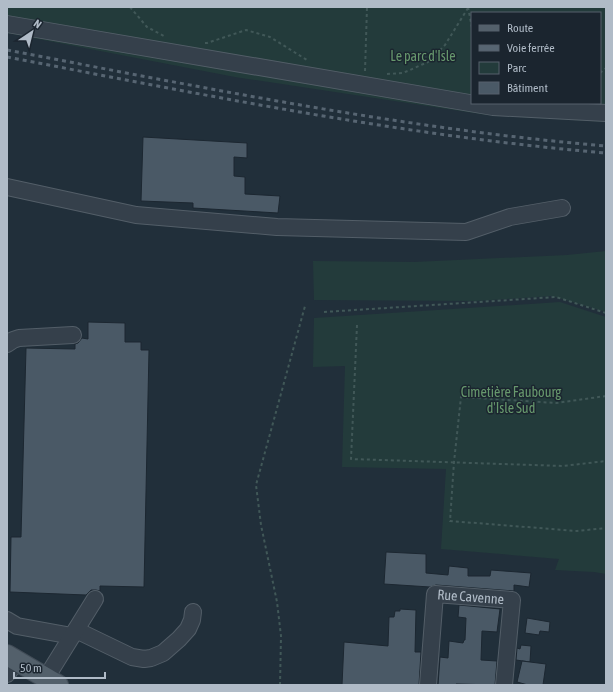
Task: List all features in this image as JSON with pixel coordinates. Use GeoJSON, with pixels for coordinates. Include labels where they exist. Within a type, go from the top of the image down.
{"type":"FeatureCollection","features":[{"type":"Feature","properties":{"kind":"main road"},"geometry":{"type":"LineString","coordinates":[[10,663],[52,682]]}},
{"type":"Feature","properties":{"kind":"street"},"geometry":{"type":"LineString","coordinates":[[7,24],[471,103]]}},
{"type":"Feature","properties":{"kind":"street"},"geometry":{"type":"LineString","coordinates":[[475,104],[493,107],[606,113]]}},
{"type":"Feature","properties":{"kind":"street"},"geometry":{"type":"LineString","coordinates":[[7,187],[136,215],[277,227],[466,232],[510,216],[562,208]]}},
{"type":"Feature","properties":{"kind":"street"},"geometry":{"type":"LineString","coordinates":[[7,344],[19,338],[73,335]]}},
{"type":"Feature","properties":{"kind":"street","name":"Rue Cavenne"},"geometry":{"type":"LineString","coordinates":[[428,685],[435,594],[512,600],[504,685]]}},
{"type":"Feature","properties":{"kind":"street"},"geometry":{"type":"LineString","coordinates":[[52,682],[74,633],[95,600]]}},
{"type":"Feature","properties":{"kind":"street"},"geometry":{"type":"LineString","coordinates":[[7,620],[17,626],[74,633],[132,657],[144,659],[163,653],[179,639],[188,629],[192,620],[193,612]]}},
{"type":"Feature","properties":{"kind":"path"},"geometry":{"type":"LineString","coordinates":[[130,7],[147,27],[166,36]]}},
{"type":"Feature","properties":{"kind":"path"},"geometry":{"type":"LineString","coordinates":[[365,76],[367,7]]}},
{"type":"Feature","properties":{"kind":"path"},"geometry":{"type":"LineString","coordinates":[[468,7],[471,23]]}},
{"type":"Feature","properties":{"kind":"path"},"geometry":{"type":"LineString","coordinates":[[380,74],[403,73],[428,62],[444,45],[468,7]]}},
{"type":"Feature","properties":{"kind":"path"},"geometry":{"type":"LineString","coordinates":[[200,43],[207,43],[246,30],[270,37],[308,61]]}},
{"type":"Feature","properties":{"kind":"path"},"geometry":{"type":"LineString","coordinates":[[324,312],[556,297],[606,313]]}},
{"type":"Feature","properties":{"kind":"path"},"geometry":{"type":"LineString","coordinates":[[280,685],[282,636],[277,602],[261,525],[256,485],[305,306]]}},
{"type":"Feature","properties":{"kind":"path"},"geometry":{"type":"LineString","coordinates":[[357,325],[351,459],[563,466],[606,461]]}},
{"type":"Feature","properties":{"kind":"path"},"geometry":{"type":"LineString","coordinates":[[606,396],[556,403],[460,397],[450,521],[577,531],[606,528]]}},
{"type":"Feature","properties":{"kind":"green space","name":"Le parc d'Isle"},"geometry":{"type":"Polygon","coordinates":[[[7,7],[606,7],[606,122],[487,115],[235,77],[7,33],[7,7]]]}},
{"type":"Feature","properties":{"kind":"green space"},"geometry":{"type":"Polygon","coordinates":[[[606,251],[606,312],[552,296],[476,301],[314,300],[313,261],[414,262],[567,255],[606,251]]]}},
{"type":"Feature","properties":{"kind":"green space","name":"Cimetière Faubourg d'Isle Sud"},"geometry":{"type":"Polygon","coordinates":[[[560,302],[606,317],[606,574],[555,570],[559,559],[441,549],[446,469],[342,467],[345,366],[313,367],[314,318],[560,302]]]}},
{"type":"Feature","properties":{"kind":"building"},"geometry":{"type":"Polygon","coordinates":[[[143,137],[247,143],[247,158],[234,157],[234,176],[245,177],[245,194],[280,196],[278,213],[193,208],[193,203],[141,201],[143,137]]]}},
{"type":"Feature","properties":{"kind":"building"},"geometry":{"type":"Polygon","coordinates":[[[88,322],[125,323],[125,342],[141,342],[141,350],[149,350],[144,587],[100,586],[100,591],[91,590],[86,595],[10,592],[11,537],[21,537],[26,348],[75,349],[75,344],[82,338],[88,339],[88,322]]]}},
{"type":"Feature","properties":{"kind":"building"},"geometry":{"type":"Polygon","coordinates":[[[386,552],[426,554],[426,573],[448,575],[449,566],[468,568],[468,576],[490,576],[491,570],[531,573],[529,587],[514,585],[514,591],[436,585],[430,587],[384,584],[386,552]]]}},
{"type":"Feature","properties":{"kind":"building"},"geometry":{"type":"Polygon","coordinates":[[[459,605],[500,609],[497,632],[482,631],[481,660],[497,661],[495,685],[438,685],[440,657],[448,658],[449,641],[463,643],[465,640],[466,618],[458,617],[459,605]]]}},
{"type":"Feature","properties":{"kind":"building"},"geometry":{"type":"Polygon","coordinates":[[[400,609],[416,610],[415,652],[421,652],[419,685],[342,685],[344,642],[388,646],[389,617],[394,617],[395,611],[400,611],[400,609]]]}},
{"type":"Feature","properties":{"kind":"building"},"geometry":{"type":"Polygon","coordinates":[[[527,618],[550,622],[549,632],[540,631],[539,635],[525,633],[527,618]]]}},
{"type":"Feature","properties":{"kind":"building"},"geometry":{"type":"Polygon","coordinates":[[[521,645],[531,646],[530,662],[516,660],[517,648],[520,649],[521,645]]]}},
{"type":"Feature","properties":{"kind":"building"},"geometry":{"type":"Polygon","coordinates":[[[522,661],[546,664],[543,685],[528,685],[517,682],[522,661]]]}},
{"type":"Feature","properties":{"kind":"railway"},"geometry":{"type":"LineString","coordinates":[[7,50],[305,106],[530,139],[606,146]]}},
{"type":"Feature","properties":{"kind":"railway"},"geometry":{"type":"LineString","coordinates":[[7,57],[305,113],[530,146],[606,153]]}}]}
